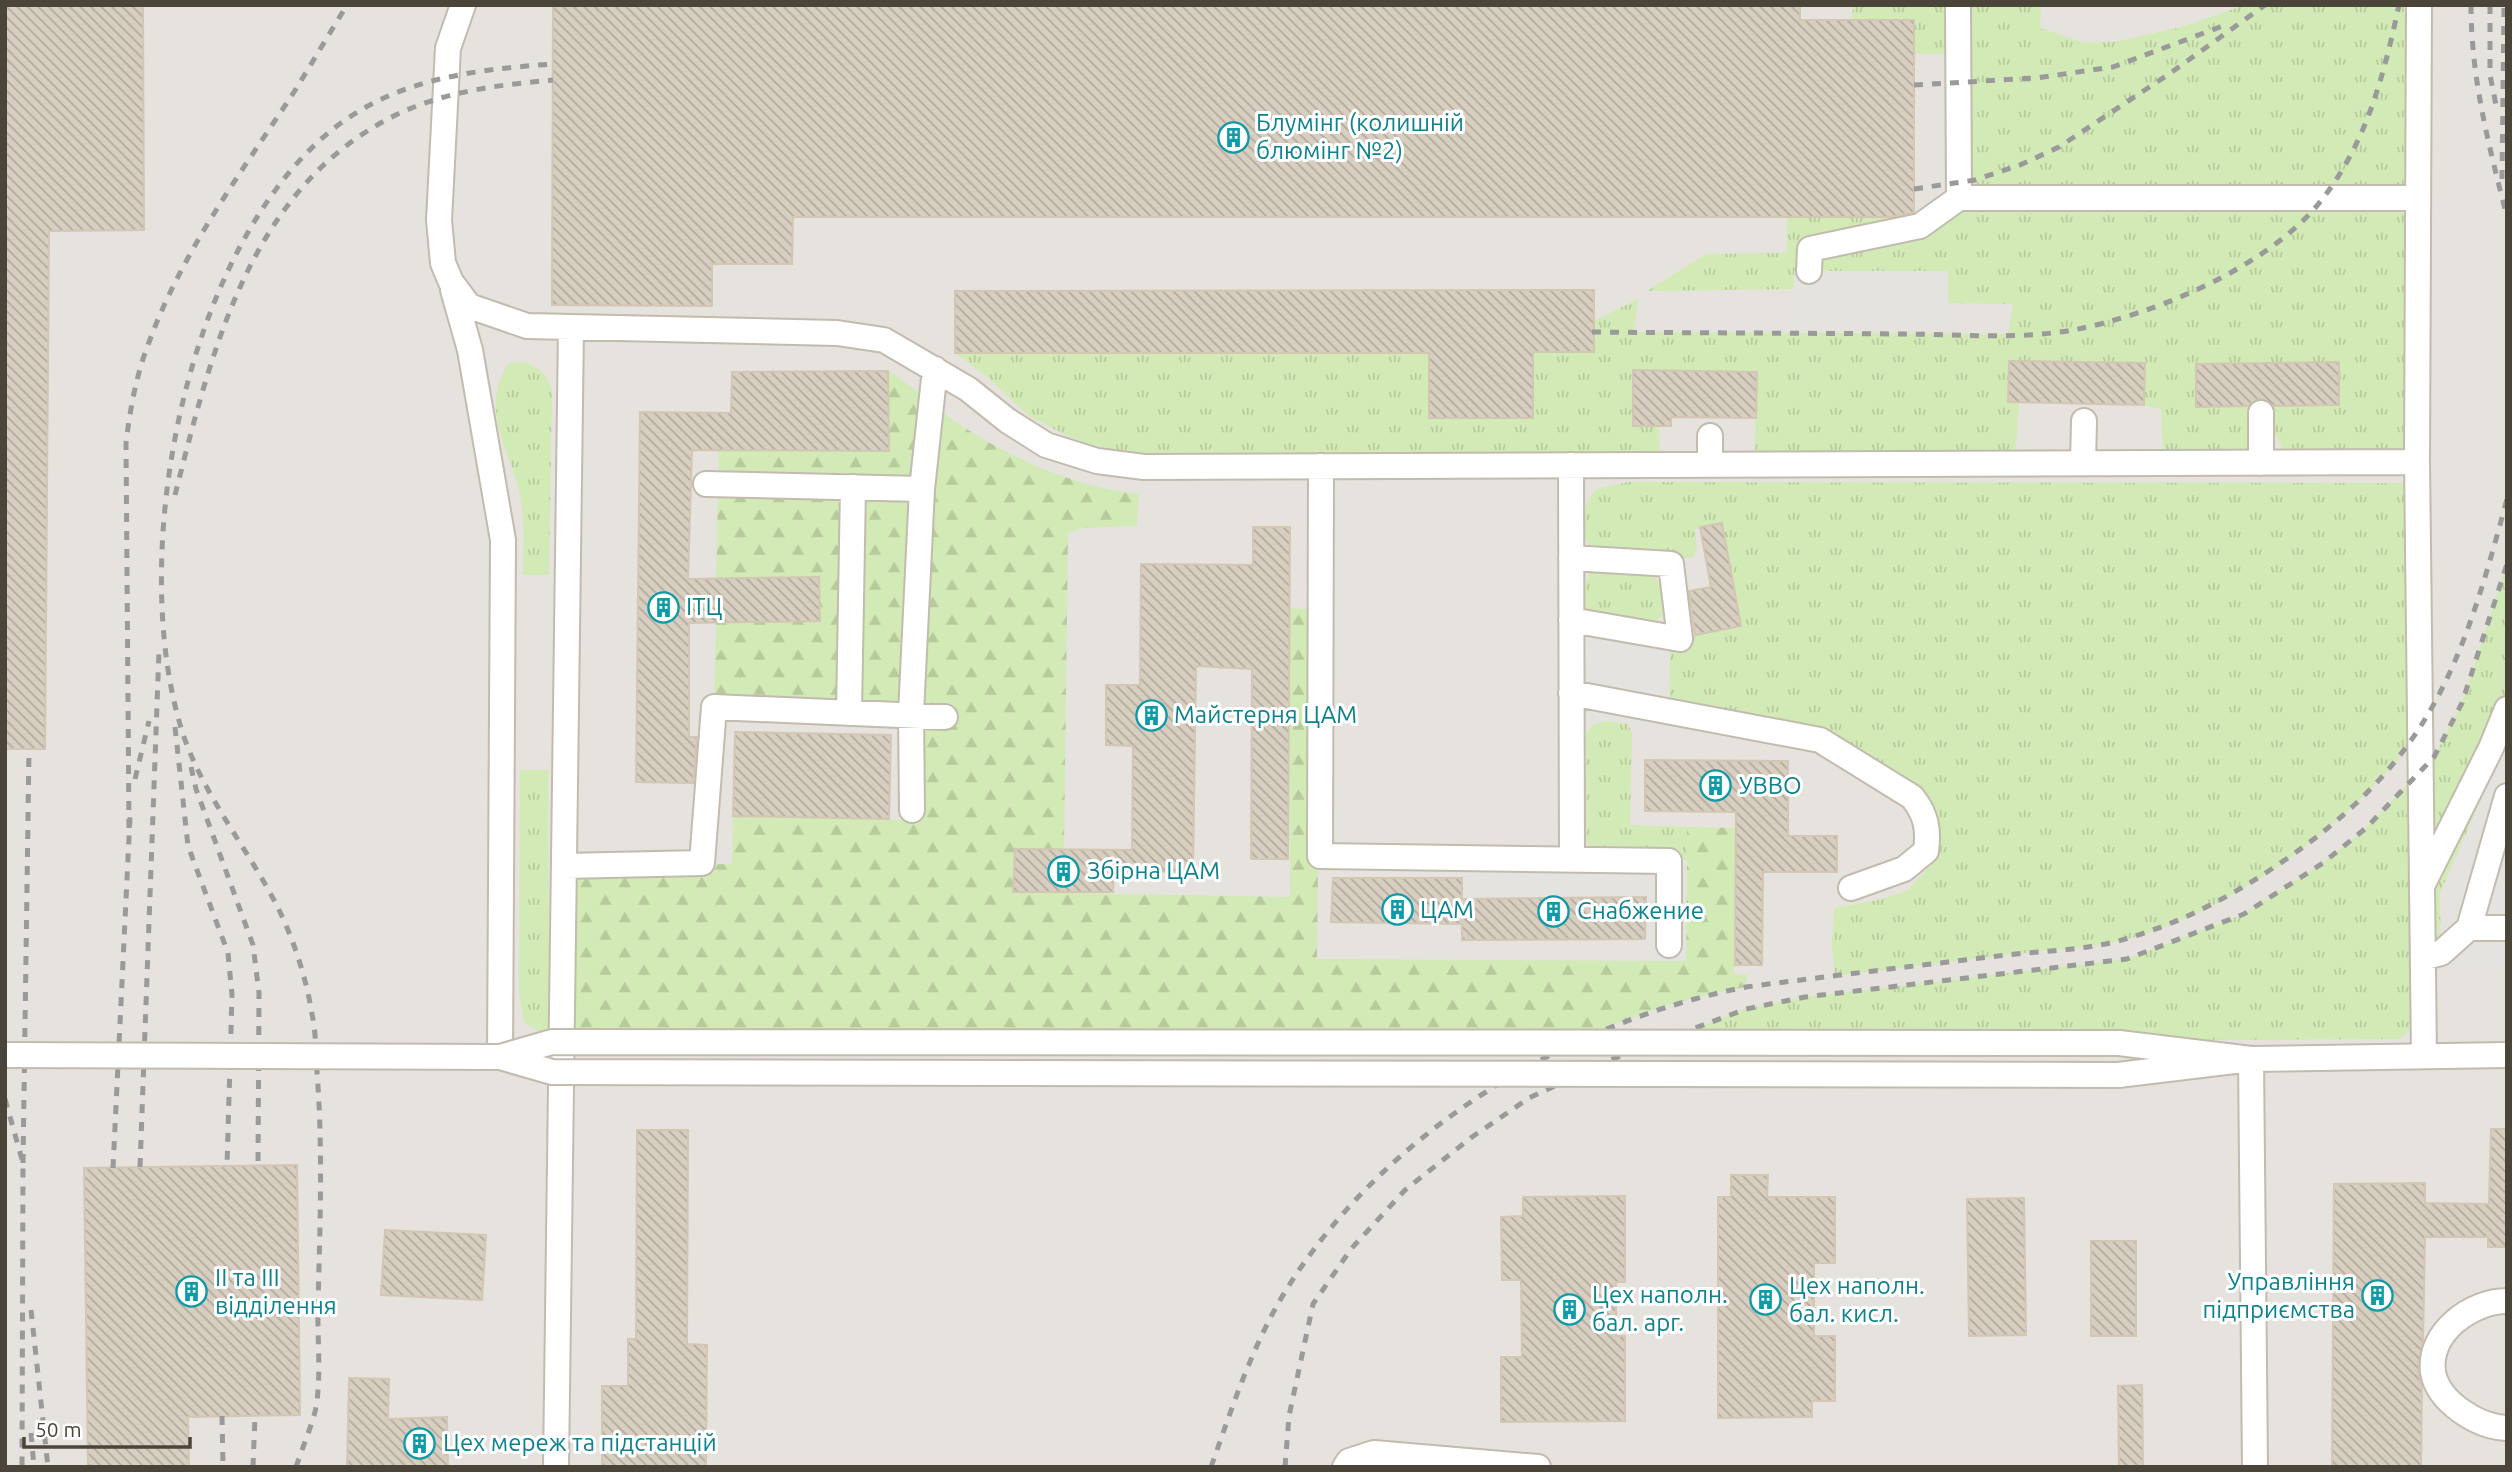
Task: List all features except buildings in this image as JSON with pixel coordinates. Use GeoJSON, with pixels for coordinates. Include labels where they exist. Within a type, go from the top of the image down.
{"type":"FeatureCollection","features":[{"type":"Feature","properties":{"kind":"street"},"geometry":{"type":"LineString","coordinates":[[463,5],[448,48],[439,220],[443,263],[470,350],[503,540],[500,1057]]}},
{"type":"Feature","properties":{"kind":"street"},"geometry":{"type":"LineString","coordinates":[[1958,5],[1959,198]]}},
{"type":"Feature","properties":{"kind":"street"},"geometry":{"type":"LineString","coordinates":[[2419,5],[2417,462],[2424,1056]]}},
{"type":"Feature","properties":{"kind":"street"},"geometry":{"type":"LineString","coordinates":[[1809,271],[1811,249],[1920,226],[1959,198],[2418,198]]}},
{"type":"Feature","properties":{"kind":"street"},"geometry":{"type":"LineString","coordinates":[[451,282],[469,306],[527,326],[837,333],[884,340],[935,369],[1046,445],[1097,461],[1144,467],[2417,462]]}},
{"type":"Feature","properties":{"kind":"street"},"geometry":{"type":"LineString","coordinates":[[556,1467],[564,866],[557,713],[558,600],[571,327]]}},
{"type":"Feature","properties":{"kind":"street"},"geometry":{"type":"LineString","coordinates":[[912,810],[911,714],[922,489],[935,369]]}},
{"type":"Feature","properties":{"kind":"street"},"geometry":{"type":"LineString","coordinates":[[2261,413],[2262,463]]}},
{"type":"Feature","properties":{"kind":"street"},"geometry":{"type":"LineString","coordinates":[[2083,463],[2084,421]]}},
{"type":"Feature","properties":{"kind":"street"},"geometry":{"type":"LineString","coordinates":[[1710,436],[1710,465]]}},
{"type":"Feature","properties":{"kind":"street"},"geometry":{"type":"LineString","coordinates":[[1571,465],[1572,858]]}},
{"type":"Feature","properties":{"kind":"street"},"geometry":{"type":"LineString","coordinates":[[1321,466],[1320,856],[1669,861],[1669,945]]}},
{"type":"Feature","properties":{"kind":"street"},"geometry":{"type":"LineString","coordinates":[[706,484],[922,489]]}},
{"type":"Feature","properties":{"kind":"street"},"geometry":{"type":"LineString","coordinates":[[849,713],[853,487]]}},
{"type":"Feature","properties":{"kind":"street"},"geometry":{"type":"LineString","coordinates":[[1571,558],[1671,564],[1680,639],[1571,620]]}},
{"type":"Feature","properties":{"kind":"street"},"geometry":{"type":"LineString","coordinates":[[1571,693],[1820,740],[1912,797],[1927,822],[1926,851],[1904,869],[1851,888]]}},
{"type":"Feature","properties":{"kind":"street"},"geometry":{"type":"LineString","coordinates":[[564,866],[702,863],[715,706],[946,716]]}},
{"type":"Feature","properties":{"kind":"street"},"geometry":{"type":"LineString","coordinates":[[2422,887],[2491,748],[2507,709]]}},
{"type":"Feature","properties":{"kind":"street"},"geometry":{"type":"LineString","coordinates":[[2423,958],[2441,953],[2469,928],[2507,796]]}},
{"type":"Feature","properties":{"kind":"street"},"geometry":{"type":"LineString","coordinates":[[2469,928],[2507,928]]}},
{"type":"Feature","properties":{"kind":"street"},"geometry":{"type":"LineString","coordinates":[[500,1057],[552,1042],[2119,1043],[2251,1059]]}},
{"type":"Feature","properties":{"kind":"street"},"geometry":{"type":"LineString","coordinates":[[5,1055],[500,1057],[552,1072],[2118,1074],[2251,1059],[2507,1055]]}},
{"type":"Feature","properties":{"kind":"street"},"geometry":{"type":"LineString","coordinates":[[2251,1059],[2255,1467]]}},
{"type":"Feature","properties":{"kind":"street"},"geometry":{"type":"LineString","coordinates":[[2507,1301],[2491,1301],[2459,1316],[2438,1343],[2433,1372],[2444,1396],[2466,1414],[2507,1428]]}},
{"type":"Feature","properties":{"kind":"street"},"geometry":{"type":"LineString","coordinates":[[1345,1467],[1349,1461],[1374,1453],[1538,1467]]}},
{"type":"Feature","properties":{"kind":"shaded area"},"geometry":{"type":"Polygon","coordinates":[[[5,5],[2507,5],[2507,1467],[5,1467],[5,5]]]}},
{"type":"Feature","properties":{"kind":"shaded area"},"geometry":{"type":"Polygon","coordinates":[[[1794,271],[1948,271],[1948,325],[1794,325],[1794,271]]]}},
{"type":"Feature","properties":{"kind":"shaded area"},"geometry":{"type":"Polygon","coordinates":[[[1571,611],[1670,631],[1668,729],[1571,716],[1571,611]]]}},
{"type":"Feature","properties":{"kind":"shaded area"},"geometry":{"type":"Polygon","coordinates":[[[2507,740],[2507,967],[2441,967],[2440,893],[2507,740]]]}},
{"type":"Feature","properties":{"kind":"shaded area"},"geometry":{"type":"Polygon","coordinates":[[[1427,857],[1687,860],[1686,961],[1646,961],[1646,897],[1462,899],[1462,878],[1428,878],[1427,857]]]}},
{"type":"Feature","properties":{"kind":"green space"},"geometry":{"type":"Polygon","coordinates":[[[1853,5],[2041,5],[2040,28],[2085,43],[2114,42],[2181,27],[2245,5],[2419,5],[2417,462],[2292,463],[2276,436],[2272,406],[2339,405],[2339,362],[2196,364],[2196,406],[2253,406],[2253,432],[2243,463],[2163,463],[2161,409],[2144,405],[2145,363],[2009,361],[2008,402],[2019,402],[2015,464],[1755,465],[1756,372],[1634,370],[1633,426],[1659,426],[1660,465],[1109,457],[1029,416],[986,376],[955,353],[1429,353],[1429,418],[1532,418],[1533,352],[1594,352],[1594,321],[1638,299],[1634,332],[2008,334],[2013,304],[1948,303],[1948,272],[1795,271],[1794,289],[1647,291],[1706,254],[1787,253],[1787,217],[1958,216],[1958,54],[1914,54],[1914,20],[1852,20],[1853,5]]]}},
{"type":"Feature","properties":{"kind":"green space"},"geometry":{"type":"Polygon","coordinates":[[[526,362],[544,373],[552,390],[549,575],[523,575],[524,534],[519,490],[497,417],[496,400],[500,381],[509,363],[526,362]]]}},
{"type":"Feature","properties":{"kind":"green space"},"geometry":{"type":"Polygon","coordinates":[[[888,371],[956,422],[1020,459],[1067,478],[1139,494],[1137,526],[1083,528],[1068,533],[1064,850],[1015,850],[1013,892],[1290,897],[1289,608],[1321,610],[1317,959],[1685,961],[1687,827],[1736,828],[1734,974],[1747,975],[1746,987],[1658,1009],[1575,1042],[562,1042],[564,866],[732,864],[733,816],[907,820],[911,714],[714,707],[716,623],[820,621],[819,577],[716,579],[719,450],[888,451],[888,371]]]}},
{"type":"Feature","properties":{"kind":"green space"},"geometry":{"type":"Polygon","coordinates":[[[1628,482],[2417,483],[2420,731],[2361,799],[2324,831],[2285,862],[2200,912],[2157,930],[2093,946],[1835,976],[1832,947],[1834,908],[1878,900],[1907,891],[1931,865],[1941,838],[1937,810],[1911,785],[1873,759],[1669,703],[1670,638],[1741,626],[1722,524],[1695,529],[1697,548],[1693,557],[1593,551],[1583,528],[1587,503],[1597,489],[1628,482]]]}},
{"type":"Feature","properties":{"kind":"green space"},"geometry":{"type":"Polygon","coordinates":[[[2507,564],[2507,740],[2441,953],[2423,959],[2416,1026],[2399,1039],[1657,1043],[1746,1009],[1805,997],[2127,959],[2244,914],[2323,863],[2366,828],[2434,757],[2462,703],[2507,564]]]}},
{"type":"Feature","properties":{"kind":"green space"},"geometry":{"type":"Polygon","coordinates":[[[1603,569],[1650,569],[1662,589],[1667,612],[1653,623],[1592,615],[1583,600],[1584,590],[1590,573],[1603,569]]]}},
{"type":"Feature","properties":{"kind":"green space"},"geometry":{"type":"Polygon","coordinates":[[[1609,721],[1628,724],[1632,734],[1630,825],[1687,827],[1687,860],[1596,850],[1589,846],[1583,834],[1584,736],[1593,724],[1609,721]]]}},
{"type":"Feature","properties":{"kind":"green space"},"geometry":{"type":"Polygon","coordinates":[[[520,770],[548,770],[549,1031],[538,1031],[524,1022],[519,995],[520,770]]]}},
{"type":"Feature","properties":{"kind":"railway"},"geometry":{"type":"LineString","coordinates":[[129,828],[126,443],[137,381],[144,357],[177,278],[233,183],[294,92],[347,5]]}},
{"type":"Feature","properties":{"kind":"railway"},"geometry":{"type":"LineString","coordinates":[[1914,189],[1975,180],[2020,165],[2059,147],[2169,74],[2265,5]]}},
{"type":"Feature","properties":{"kind":"railway"},"geometry":{"type":"LineString","coordinates":[[1592,332],[2030,335],[2104,323],[2170,301],[2236,270],[2266,251],[2315,208],[2347,162],[2370,112],[2399,5]]}},
{"type":"Feature","properties":{"kind":"railway"},"geometry":{"type":"LineString","coordinates":[[2471,5],[2478,86],[2507,217]]}},
{"type":"Feature","properties":{"kind":"railway"},"geometry":{"type":"LineString","coordinates":[[2490,5],[2490,75],[2497,110]]}},
{"type":"Feature","properties":{"kind":"railway"},"geometry":{"type":"LineString","coordinates":[[2502,179],[2504,5]]}},
{"type":"Feature","properties":{"kind":"railway"},"geometry":{"type":"LineString","coordinates":[[1914,85],[2036,78],[2113,67],[2228,24]]}},
{"type":"Feature","properties":{"kind":"railway"},"geometry":{"type":"LineString","coordinates":[[296,1467],[315,1412],[318,1387],[320,1159],[314,1028],[302,972],[288,930],[265,883],[203,781],[184,737],[167,665],[161,584],[166,499],[180,412],[205,327],[239,249],[281,182],[333,129],[384,98],[410,88],[466,74],[552,64]]}},
{"type":"Feature","properties":{"kind":"railway"},"geometry":{"type":"LineString","coordinates":[[175,495],[221,334],[243,282],[269,233],[301,189],[340,151],[388,119],[407,110],[468,91],[553,80]]}},
{"type":"Feature","properties":{"kind":"railway"},"geometry":{"type":"LineString","coordinates":[[1211,1467],[1264,1330],[1288,1287],[1329,1230],[1376,1179],[1429,1132],[1487,1091],[1549,1056],[1613,1027],[1679,1004],[1746,987],[2074,949],[2118,941],[2182,919],[2222,899],[2279,864],[2330,826],[2372,788],[2405,748],[2432,707],[2455,662],[2473,613],[2507,499]]}},
{"type":"Feature","properties":{"kind":"railway"},"geometry":{"type":"LineString","coordinates":[[1285,1467],[1289,1416],[1313,1304],[1351,1249],[1405,1190],[1472,1137],[1529,1098],[1610,1060],[1746,1009],[1805,997],[2127,959],[2244,914],[2323,863],[2366,828],[2434,757],[2462,703],[2507,564]]}},
{"type":"Feature","properties":{"kind":"railway"},"geometry":{"type":"LineString","coordinates":[[140,1167],[159,651]]}},
{"type":"Feature","properties":{"kind":"railway"},"geometry":{"type":"LineString","coordinates":[[135,779],[149,721]]}},
{"type":"Feature","properties":{"kind":"railway"},"geometry":{"type":"LineString","coordinates":[[175,727],[188,846],[228,953],[232,995],[227,1166]]}},
{"type":"Feature","properties":{"kind":"railway"},"geometry":{"type":"LineString","coordinates":[[23,1163],[29,749]]}},
{"type":"Feature","properties":{"kind":"railway"},"geometry":{"type":"LineString","coordinates":[[191,767],[196,789],[253,945],[259,993],[258,1166]]}},
{"type":"Feature","properties":{"kind":"railway"},"geometry":{"type":"LineString","coordinates":[[113,1168],[130,817]]}},
{"type":"Feature","properties":{"kind":"railway"},"geometry":{"type":"LineString","coordinates":[[5,1099],[23,1163],[22,1467]]}},
{"type":"Feature","properties":{"kind":"railway"},"geometry":{"type":"LineString","coordinates":[[31,1310],[48,1467]]}},
{"type":"Feature","properties":{"kind":"railway"},"geometry":{"type":"LineString","coordinates":[[222,1416],[223,1467]]}},
{"type":"Feature","properties":{"kind":"railway"},"geometry":{"type":"LineString","coordinates":[[253,1467],[255,1416]]}},
{"type":"Feature","properties":{"kind":"railway"},"geometry":{"type":"LineString","coordinates":[[31,1433],[34,1467]]}},
{"type":"Feature","properties":{"kind":"place","name":"Блумінг (колишній блюмінг №2)"},"geometry":{"type":"Point","coordinates":[1233,137]}},
{"type":"Feature","properties":{"kind":"place","name":"ІТЦ"},"geometry":{"type":"Point","coordinates":[663,607]}},
{"type":"Feature","properties":{"kind":"place","name":"Майстерня ЦАМ"},"geometry":{"type":"Point","coordinates":[1151,715]}},
{"type":"Feature","properties":{"kind":"place","name":"УВВО"},"geometry":{"type":"Point","coordinates":[1716,786]}},
{"type":"Feature","properties":{"kind":"place","name":"Збірна ЦАМ"},"geometry":{"type":"Point","coordinates":[1064,871]}},
{"type":"Feature","properties":{"kind":"place","name":"ЦАМ"},"geometry":{"type":"Point","coordinates":[1397,910]}},
{"type":"Feature","properties":{"kind":"place","name":"Снабжение"},"geometry":{"type":"Point","coordinates":[1554,911]}},
{"type":"Feature","properties":{"kind":"place","name":"II та III відділення"},"geometry":{"type":"Point","coordinates":[192,1292]}},
{"type":"Feature","properties":{"kind":"place","name":"Управління підприємства"},"geometry":{"type":"Point","coordinates":[2378,1296]}},
{"type":"Feature","properties":{"kind":"place","name":"Цех наполн. бал. кисл."},"geometry":{"type":"Point","coordinates":[1766,1300]}},
{"type":"Feature","properties":{"kind":"place","name":"Цех наполн. бал. арг."},"geometry":{"type":"Point","coordinates":[1569,1309]}},
{"type":"Feature","properties":{"kind":"place","name":"Цех мереж та підстанцій"},"geometry":{"type":"Point","coordinates":[420,1443]}}]}
